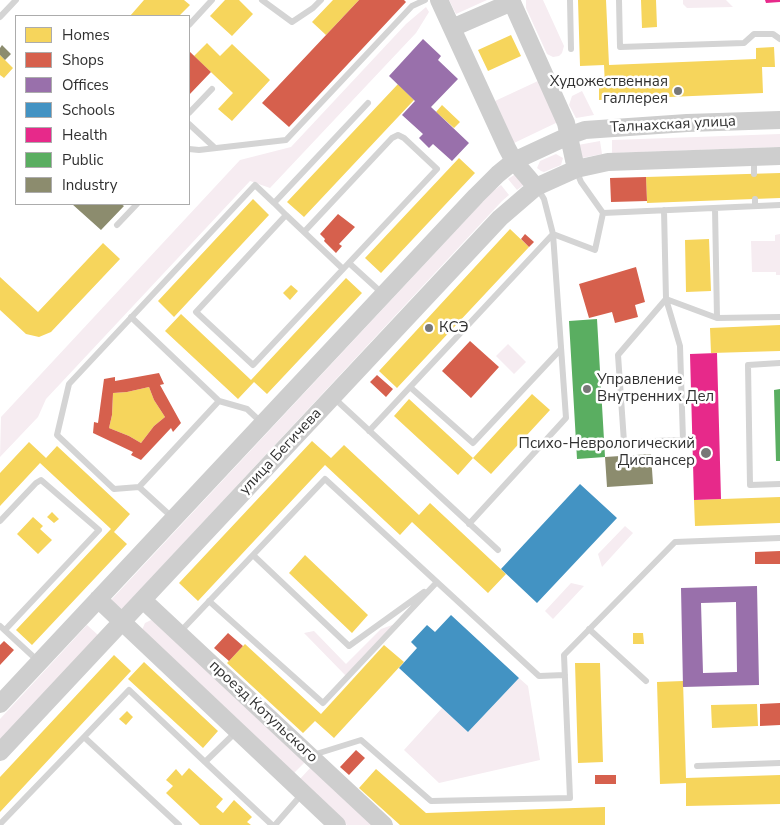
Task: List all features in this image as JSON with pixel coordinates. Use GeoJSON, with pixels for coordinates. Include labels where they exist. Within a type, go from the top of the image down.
{"type":"FeatureCollection","features":[{"type":"Feature","properties":{"kind":"street"},"geometry":{"type":"LineString","coordinates":[[439,0],[514,161],[536,187]]}},
{"type":"Feature","properties":{"kind":"street"},"geometry":{"type":"LineString","coordinates":[[452,28],[512,1],[566,123],[576,169],[608,162],[754,166],[780,156]]}},
{"type":"Feature","properties":{"kind":"street","name":"Талнахская улица"},"geometry":{"type":"LineString","coordinates":[[568,136],[585,130],[687,123],[780,120]]}},
{"type":"Feature","properties":{"kind":"street"},"geometry":{"type":"LineString","coordinates":[[0,704],[481,190],[514,161],[568,136]]}},
{"type":"Feature","properties":{"kind":"street","name":"улица Бегичева"},"geometry":{"type":"LineString","coordinates":[[0,752],[500,218],[536,187],[576,169]]}},
{"type":"Feature","properties":{"kind":"street","name":"проезд Котульского"},"geometry":{"type":"LineString","coordinates":[[98,599],[337,825]]}},
{"type":"Feature","properties":{"kind":"street","name":"проезд Котульского"},"geometry":{"type":"LineString","coordinates":[[143,600],[384,825]]}},
{"type":"Feature","properties":{"kind":"lane"},"geometry":{"type":"LineString","coordinates":[[0,17],[16,0]]}},
{"type":"Feature","properties":{"kind":"lane"},"geometry":{"type":"LineString","coordinates":[[190,24],[212,0]]}},
{"type":"Feature","properties":{"kind":"lane"},"geometry":{"type":"LineString","coordinates":[[262,0],[292,22],[321,0]]}},
{"type":"Feature","properties":{"kind":"lane"},"geometry":{"type":"LineString","coordinates":[[190,149],[199,150],[286,140],[412,6],[425,0]]}},
{"type":"Feature","properties":{"kind":"lane"},"geometry":{"type":"LineString","coordinates":[[570,0],[571,49]]}},
{"type":"Feature","properties":{"kind":"lane"},"geometry":{"type":"LineString","coordinates":[[619,0],[620,48],[744,43],[754,34],[773,34],[780,38]]}},
{"type":"Feature","properties":{"kind":"lane"},"geometry":{"type":"LineString","coordinates":[[190,112],[212,89]]}},
{"type":"Feature","properties":{"kind":"lane"},"geometry":{"type":"LineString","coordinates":[[274,204],[368,103]]}},
{"type":"Feature","properties":{"kind":"lane"},"geometry":{"type":"LineString","coordinates":[[190,125],[215,148]]}},
{"type":"Feature","properties":{"kind":"lane"},"geometry":{"type":"LineString","coordinates":[[286,215],[196,312],[253,365],[437,169],[404,138],[398,135],[392,138],[304,232]]}},
{"type":"Feature","properties":{"kind":"lane"},"geometry":{"type":"LineString","coordinates":[[553,234],[596,250],[603,212],[581,182],[576,169]]}},
{"type":"Feature","properties":{"kind":"lane"},"geometry":{"type":"LineString","coordinates":[[220,401],[139,487],[114,489],[57,435],[69,384],[255,185],[344,269]]}},
{"type":"Feature","properties":{"kind":"lane"},"geometry":{"type":"LineString","coordinates":[[469,524],[566,418],[553,234],[544,199],[536,187]]}},
{"type":"Feature","properties":{"kind":"lane"},"geometry":{"type":"LineString","coordinates":[[755,199],[755,206]]}},
{"type":"Feature","properties":{"kind":"lane"},"geometry":{"type":"LineString","coordinates":[[117,226],[137,205]]}},
{"type":"Feature","properties":{"kind":"lane"},"geometry":{"type":"LineString","coordinates":[[603,212],[780,206]]}},
{"type":"Feature","properties":{"kind":"lane"},"geometry":{"type":"LineString","coordinates":[[715,208],[717,318]]}},
{"type":"Feature","properties":{"kind":"lane"},"geometry":{"type":"LineString","coordinates":[[664,210],[666,298],[680,346],[683,440],[624,442],[618,355],[666,298]]}},
{"type":"Feature","properties":{"kind":"lane"},"geometry":{"type":"LineString","coordinates":[[369,431],[553,234]]}},
{"type":"Feature","properties":{"kind":"lane"},"geometry":{"type":"LineString","coordinates":[[349,262],[383,294]]}},
{"type":"Feature","properties":{"kind":"lane"},"geometry":{"type":"LineString","coordinates":[[666,298],[717,318],[780,317]]}},
{"type":"Feature","properties":{"kind":"lane"},"geometry":{"type":"LineString","coordinates":[[131,317],[220,401],[247,409],[263,423]]}},
{"type":"Feature","properties":{"kind":"lane"},"geometry":{"type":"LineString","coordinates":[[410,387],[473,443],[561,349]]}},
{"type":"Feature","properties":{"kind":"lane"},"geometry":{"type":"LineString","coordinates":[[780,363],[748,365],[750,485],[780,484]]}},
{"type":"Feature","properties":{"kind":"lane"},"geometry":{"type":"LineString","coordinates":[[332,397],[498,550]]}},
{"type":"Feature","properties":{"kind":"lane"},"geometry":{"type":"LineString","coordinates":[[178,633],[325,479],[539,676],[565,675]]}},
{"type":"Feature","properties":{"kind":"lane"},"geometry":{"type":"LineString","coordinates":[[0,521],[41,480],[99,530],[2,628],[39,662]]}},
{"type":"Feature","properties":{"kind":"lane"},"geometry":{"type":"LineString","coordinates":[[139,487],[174,518]]}},
{"type":"Feature","properties":{"kind":"lane"},"geometry":{"type":"LineString","coordinates":[[310,756],[361,740],[430,801],[570,798],[564,655],[675,542],[780,538]]}},
{"type":"Feature","properties":{"kind":"lane"},"geometry":{"type":"LineString","coordinates":[[253,555],[349,646],[437,582]]}},
{"type":"Feature","properties":{"kind":"lane"},"geometry":{"type":"LineString","coordinates":[[209,601],[323,703],[437,582]]}},
{"type":"Feature","properties":{"kind":"lane"},"geometry":{"type":"LineString","coordinates":[[589,629],[646,681]]}},
{"type":"Feature","properties":{"kind":"lane"},"geometry":{"type":"LineString","coordinates":[[0,824],[128,690],[273,825],[303,793]]}},
{"type":"Feature","properties":{"kind":"lane"},"geometry":{"type":"LineString","coordinates":[[205,762],[237,731]]}},
{"type":"Feature","properties":{"kind":"lane"},"geometry":{"type":"LineString","coordinates":[[84,737],[178,825]]}},
{"type":"Feature","properties":{"kind":"lane"},"geometry":{"type":"LineString","coordinates":[[697,766],[780,763]]}},
{"type":"Feature","properties":{"kind":"shaded area"},"geometry":{"type":"Polygon","coordinates":[[[449,0],[487,0],[456,14],[449,0]]]}},
{"type":"Feature","properties":{"kind":"shaded area"},"geometry":{"type":"Polygon","coordinates":[[[526,0],[543,0],[564,46],[559,56],[553,57],[547,54],[526,8],[526,0]]]}},
{"type":"Feature","properties":{"kind":"shaded area"},"geometry":{"type":"Polygon","coordinates":[[[683,0],[726,0],[733,7],[687,8],[683,4],[683,0]]]}},
{"type":"Feature","properties":{"kind":"shaded area"},"geometry":{"type":"Polygon","coordinates":[[[426,7],[429,12],[416,33],[270,188],[250,181],[46,399],[38,417],[0,457],[1,417],[240,160],[291,147],[406,24],[426,7]]]}},
{"type":"Feature","properties":{"kind":"shaded area"},"geometry":{"type":"Polygon","coordinates":[[[538,81],[558,122],[514,143],[495,101],[538,81]]]}},
{"type":"Feature","properties":{"kind":"shaded area"},"geometry":{"type":"Polygon","coordinates":[[[582,91],[594,115],[576,118],[569,105],[572,96],[582,91]]]}},
{"type":"Feature","properties":{"kind":"shaded area"},"geometry":{"type":"Polygon","coordinates":[[[780,134],[780,147],[612,153],[612,140],[780,134]]]}},
{"type":"Feature","properties":{"kind":"shaded area"},"geometry":{"type":"Polygon","coordinates":[[[600,141],[602,154],[582,158],[578,145],[600,141]]]}},
{"type":"Feature","properties":{"kind":"shaded area"},"geometry":{"type":"Polygon","coordinates":[[[556,154],[563,158],[561,165],[544,172],[537,168],[540,161],[556,154]]]}},
{"type":"Feature","properties":{"kind":"shaded area"},"geometry":{"type":"Polygon","coordinates":[[[517,173],[525,184],[517,190],[508,179],[517,173]]]}},
{"type":"Feature","properties":{"kind":"shaded area"},"geometry":{"type":"Polygon","coordinates":[[[501,185],[509,195],[122,609],[111,600],[492,192],[501,185]]]}},
{"type":"Feature","properties":{"kind":"shaded area"},"geometry":{"type":"Polygon","coordinates":[[[780,234],[780,275],[776,275],[776,272],[752,272],[751,241],[775,241],[775,235],[780,234]]]}},
{"type":"Feature","properties":{"kind":"shaded area"},"geometry":{"type":"Polygon","coordinates":[[[508,344],[526,362],[514,374],[496,356],[508,344]]]}},
{"type":"Feature","properties":{"kind":"shaded area"},"geometry":{"type":"Polygon","coordinates":[[[625,526],[633,533],[602,567],[598,554],[625,526]]]}},
{"type":"Feature","properties":{"kind":"shaded area"},"geometry":{"type":"Polygon","coordinates":[[[571,583],[584,586],[553,619],[545,611],[571,583]]]}},
{"type":"Feature","properties":{"kind":"shaded area"},"geometry":{"type":"Polygon","coordinates":[[[153,619],[306,761],[293,774],[142,630],[145,623],[153,619]]]}},
{"type":"Feature","properties":{"kind":"shaded area"},"geometry":{"type":"Polygon","coordinates":[[[395,624],[346,676],[304,633],[314,631],[346,664],[381,629],[395,624]]]}},
{"type":"Feature","properties":{"kind":"shaded area"},"geometry":{"type":"Polygon","coordinates":[[[87,625],[98,635],[0,740],[0,719],[87,625]]]}},
{"type":"Feature","properties":{"kind":"shaded area"},"geometry":{"type":"Polygon","coordinates":[[[519,678],[528,686],[540,760],[439,783],[404,750],[442,708],[468,732],[519,678]]]}},
{"type":"Feature","properties":{"kind":"shaded area"},"geometry":{"type":"Polygon","coordinates":[[[312,766],[375,825],[347,825],[299,780],[312,766]]]}},
{"type":"Feature","properties":{"kind":"building: Homes"},"geometry":{"type":"Polygon","coordinates":[[[144,0],[184,0],[190,5],[180,15],[131,15],[144,0]]]}},
{"type":"Feature","properties":{"kind":"building: Homes"},"geometry":{"type":"Polygon","coordinates":[[[225,0],[239,0],[253,14],[232,36],[210,16],[225,0]]]}},
{"type":"Feature","properties":{"kind":"building: Homes"},"geometry":{"type":"Polygon","coordinates":[[[333,0],[359,0],[326,35],[312,22],[333,0]]]}},
{"type":"Feature","properties":{"kind":"building: Homes"},"geometry":{"type":"Polygon","coordinates":[[[578,0],[606,0],[609,65],[756,59],[756,48],[774,47],[775,67],[762,67],[763,93],[599,100],[599,86],[605,86],[604,65],[580,66],[578,0]]]}},
{"type":"Feature","properties":{"kind":"building: Homes"},"geometry":{"type":"Polygon","coordinates":[[[641,0],[656,0],[657,27],[642,28],[641,0]]]}},
{"type":"Feature","properties":{"kind":"building: Homes"},"geometry":{"type":"Polygon","coordinates":[[[511,35],[521,56],[488,71],[478,50],[511,35]]]}},
{"type":"Feature","properties":{"kind":"building: Homes"},"geometry":{"type":"Polygon","coordinates":[[[207,43],[220,56],[232,44],[270,80],[232,121],[218,109],[233,93],[194,56],[207,43]]]}},
{"type":"Feature","properties":{"kind":"building: Homes"},"geometry":{"type":"Polygon","coordinates":[[[0,55],[13,68],[4,78],[0,75],[0,55]]]}},
{"type":"Feature","properties":{"kind":"building: Homes"},"geometry":{"type":"Polygon","coordinates":[[[398,84],[414,100],[304,217],[287,202],[398,84]]]}},
{"type":"Feature","properties":{"kind":"building: Homes"},"geometry":{"type":"Polygon","coordinates":[[[442,105],[460,122],[454,128],[436,112],[442,105]]]}},
{"type":"Feature","properties":{"kind":"building: Homes"},"geometry":{"type":"Polygon","coordinates":[[[459,158],[475,173],[381,273],[365,258],[459,158]]]}},
{"type":"Feature","properties":{"kind":"building: Homes"},"geometry":{"type":"Polygon","coordinates":[[[780,173],[780,198],[647,203],[646,177],[780,173]]]}},
{"type":"Feature","properties":{"kind":"building: Homes"},"geometry":{"type":"Polygon","coordinates":[[[253,199],[269,215],[174,317],[158,301],[253,199]]]}},
{"type":"Feature","properties":{"kind":"building: Homes"},"geometry":{"type":"Polygon","coordinates":[[[510,229],[529,247],[397,388],[379,371],[510,229]]]}},
{"type":"Feature","properties":{"kind":"building: Homes"},"geometry":{"type":"Polygon","coordinates":[[[709,239],[711,291],[686,292],[685,240],[709,239]]]}},
{"type":"Feature","properties":{"kind":"building: Homes"},"geometry":{"type":"Polygon","coordinates":[[[103,243],[120,259],[51,332],[39,337],[26,334],[0,310],[0,277],[38,312],[103,243]]]}},
{"type":"Feature","properties":{"kind":"building: Homes"},"geometry":{"type":"Polygon","coordinates":[[[346,278],[362,293],[267,394],[254,382],[238,399],[165,331],[181,314],[251,380],[346,278]]]}},
{"type":"Feature","properties":{"kind":"building: Homes"},"geometry":{"type":"Polygon","coordinates":[[[291,285],[298,291],[290,300],[283,293],[291,285]]]}},
{"type":"Feature","properties":{"kind":"building: Homes"},"geometry":{"type":"Polygon","coordinates":[[[780,325],[780,351],[711,353],[710,328],[780,325]]]}},
{"type":"Feature","properties":{"kind":"building: Homes"},"geometry":{"type":"Polygon","coordinates":[[[149,387],[154,400],[165,417],[154,426],[141,443],[109,428],[112,415],[113,393],[149,387]]]}},
{"type":"Feature","properties":{"kind":"building: Homes"},"geometry":{"type":"Polygon","coordinates":[[[532,394],[550,410],[491,474],[473,458],[532,394]]]}},
{"type":"Feature","properties":{"kind":"building: Homes"},"geometry":{"type":"Polygon","coordinates":[[[409,399],[473,458],[458,475],[394,416],[409,399]]]}},
{"type":"Feature","properties":{"kind":"building: Homes"},"geometry":{"type":"Polygon","coordinates":[[[312,441],[331,458],[344,445],[419,515],[430,503],[506,574],[488,593],[412,522],[400,535],[325,465],[198,601],[179,583],[312,441]]]}},
{"type":"Feature","properties":{"kind":"building: Homes"},"geometry":{"type":"Polygon","coordinates":[[[29,442],[46,458],[57,446],[130,514],[114,532],[127,544],[32,645],[16,630],[111,529],[40,463],[0,506],[0,473],[29,442]]]}},
{"type":"Feature","properties":{"kind":"building: Homes"},"geometry":{"type":"Polygon","coordinates":[[[780,497],[780,523],[695,526],[694,500],[780,497]]]}},
{"type":"Feature","properties":{"kind":"building: Homes"},"geometry":{"type":"Polygon","coordinates":[[[52,512],[59,519],[54,523],[47,517],[52,512]]]}},
{"type":"Feature","properties":{"kind":"building: Homes"},"geometry":{"type":"Polygon","coordinates":[[[33,517],[43,526],[40,529],[52,540],[38,554],[17,534],[33,517]]]}},
{"type":"Feature","properties":{"kind":"building: Homes"},"geometry":{"type":"Polygon","coordinates":[[[305,555],[368,615],[352,633],[289,573],[305,555]]]}},
{"type":"Feature","properties":{"kind":"building: Homes"},"geometry":{"type":"Polygon","coordinates":[[[633,633],[643,633],[644,644],[633,644],[633,633]]]}},
{"type":"Feature","properties":{"kind":"building: Homes"},"geometry":{"type":"Polygon","coordinates":[[[245,644],[321,714],[384,645],[404,662],[334,738],[315,721],[303,733],[227,663],[245,644]]]}},
{"type":"Feature","properties":{"kind":"building: Homes"},"geometry":{"type":"Polygon","coordinates":[[[114,655],[131,671],[0,812],[0,777],[114,655]]]}},
{"type":"Feature","properties":{"kind":"building: Homes"},"geometry":{"type":"Polygon","coordinates":[[[144,662],[218,731],[203,748],[128,679],[144,662]]]}},
{"type":"Feature","properties":{"kind":"building: Homes"},"geometry":{"type":"Polygon","coordinates":[[[575,663],[600,663],[603,762],[578,763],[575,663]]]}},
{"type":"Feature","properties":{"kind":"building: Homes"},"geometry":{"type":"Polygon","coordinates":[[[683,681],[686,778],[780,775],[780,804],[686,806],[686,783],[660,784],[657,682],[683,681]]]}},
{"type":"Feature","properties":{"kind":"building: Homes"},"geometry":{"type":"Polygon","coordinates":[[[757,704],[758,726],[712,728],[711,705],[757,704]]]}},
{"type":"Feature","properties":{"kind":"building: Homes"},"geometry":{"type":"Polygon","coordinates":[[[127,711],[133,717],[126,725],[119,719],[127,711]]]}},
{"type":"Feature","properties":{"kind":"building: Homes"},"geometry":{"type":"Polygon","coordinates":[[[189,768],[223,799],[216,807],[223,813],[234,800],[252,817],[247,822],[251,825],[200,825],[166,793],[173,786],[166,780],[176,769],[182,776],[189,768]]]}},
{"type":"Feature","properties":{"kind":"building: Homes"},"geometry":{"type":"Polygon","coordinates":[[[376,769],[426,813],[605,807],[605,825],[400,825],[359,788],[376,769]]]}},
{"type":"Feature","properties":{"kind":"building: Shops"},"geometry":{"type":"Polygon","coordinates":[[[359,0],[404,0],[406,2],[289,127],[262,103],[359,0]]]}},
{"type":"Feature","properties":{"kind":"building: Shops"},"geometry":{"type":"Polygon","coordinates":[[[190,52],[211,72],[190,94],[190,52]]]}},
{"type":"Feature","properties":{"kind":"building: Shops"},"geometry":{"type":"Polygon","coordinates":[[[646,177],[647,201],[611,202],[610,178],[646,177]]]}},
{"type":"Feature","properties":{"kind":"building: Shops"},"geometry":{"type":"Polygon","coordinates":[[[338,214],[355,227],[339,244],[342,246],[336,253],[320,234],[338,214]]]}},
{"type":"Feature","properties":{"kind":"building: Shops"},"geometry":{"type":"Polygon","coordinates":[[[525,234],[534,242],[529,247],[521,239],[525,234]]]}},
{"type":"Feature","properties":{"kind":"building: Shops"},"geometry":{"type":"Polygon","coordinates":[[[636,267],[645,302],[635,305],[638,317],[615,323],[612,312],[589,318],[579,284],[636,267]]]}},
{"type":"Feature","properties":{"kind":"building: Shops"},"geometry":{"type":"Polygon","coordinates":[[[470,341],[499,367],[471,398],[442,371],[470,341]]]}},
{"type":"Feature","properties":{"kind":"building: Shops"},"geometry":{"type":"Polygon","coordinates":[[[159,373],[164,384],[160,385],[181,423],[173,432],[171,428],[141,460],[131,455],[133,452],[93,433],[94,422],[98,423],[104,379],[115,377],[115,381],[159,373]],[[149,387],[113,393],[112,415],[109,428],[141,443],[154,426],[165,417],[154,400],[149,387]]]}},
{"type":"Feature","properties":{"kind":"building: Shops"},"geometry":{"type":"Polygon","coordinates":[[[377,375],[393,389],[386,397],[370,382],[377,375]]]}},
{"type":"Feature","properties":{"kind":"building: Shops"},"geometry":{"type":"Polygon","coordinates":[[[780,551],[780,564],[755,564],[755,552],[780,551]]]}},
{"type":"Feature","properties":{"kind":"building: Shops"},"geometry":{"type":"Polygon","coordinates":[[[228,633],[243,646],[229,661],[214,648],[228,633]]]}},
{"type":"Feature","properties":{"kind":"building: Shops"},"geometry":{"type":"Polygon","coordinates":[[[4,641],[14,650],[0,665],[0,645],[4,641]]]}},
{"type":"Feature","properties":{"kind":"building: Shops"},"geometry":{"type":"Polygon","coordinates":[[[780,703],[780,725],[760,726],[760,704],[780,703]]]}},
{"type":"Feature","properties":{"kind":"building: Shops"},"geometry":{"type":"Polygon","coordinates":[[[356,750],[365,758],[349,775],[340,767],[356,750]]]}},
{"type":"Feature","properties":{"kind":"building: Shops"},"geometry":{"type":"Polygon","coordinates":[[[595,775],[616,775],[616,784],[595,784],[595,775]]]}},
{"type":"Feature","properties":{"kind":"building: Offices"},"geometry":{"type":"Polygon","coordinates":[[[423,39],[441,56],[438,60],[458,79],[431,107],[469,143],[452,161],[433,144],[429,148],[419,138],[423,134],[402,115],[415,101],[389,76],[423,39]]]}},
{"type":"Feature","properties":{"kind":"building: Offices"},"geometry":{"type":"Polygon","coordinates":[[[757,586],[759,685],[683,687],[681,588],[757,586]],[[736,602],[701,603],[703,673],[737,672],[736,602]]]}},
{"type":"Feature","properties":{"kind":"building: Schools"},"geometry":{"type":"Polygon","coordinates":[[[580,484],[617,518],[537,603],[501,569],[580,484]]]}},
{"type":"Feature","properties":{"kind":"building: Schools"},"geometry":{"type":"Polygon","coordinates":[[[451,615],[519,678],[468,732],[399,668],[417,648],[411,642],[427,625],[435,632],[451,615]]]}},
{"type":"Feature","properties":{"kind":"building: Health"},"geometry":{"type":"Polygon","coordinates":[[[765,0],[780,0],[780,2],[766,3],[765,0]]]}},
{"type":"Feature","properties":{"kind":"building: Health","name":"Психо-Неврологический Диспансер"},"geometry":{"type":"Polygon","coordinates":[[[717,353],[721,499],[694,500],[690,354],[717,353]]]}},
{"type":"Feature","properties":{"kind":"building: Public","name":"Управление Внутренних Дел"},"geometry":{"type":"Polygon","coordinates":[[[597,319],[605,457],[577,459],[569,321],[597,319]]]}},
{"type":"Feature","properties":{"kind":"building: Public"},"geometry":{"type":"Polygon","coordinates":[[[780,389],[780,461],[776,461],[774,390],[780,389]]]}},
{"type":"Feature","properties":{"kind":"building: Industry"},"geometry":{"type":"Polygon","coordinates":[[[2,45],[11,54],[5,60],[0,55],[2,45]]]}},
{"type":"Feature","properties":{"kind":"building: Industry"},"geometry":{"type":"Polygon","coordinates":[[[73,205],[124,206],[101,230],[73,205]]]}},
{"type":"Feature","properties":{"kind":"building: Industry"},"geometry":{"type":"Polygon","coordinates":[[[651,454],[653,484],[607,487],[605,457],[651,454]]]}},
{"type":"Feature","properties":{"kind":"place","name":"Художественная галлерея"},"geometry":{"type":"Point","coordinates":[678,91]}},
{"type":"Feature","properties":{"kind":"place","name":"КСЭ"},"geometry":{"type":"Point","coordinates":[429,328]}},
{"type":"Feature","properties":{"kind":"place","name":"Управление Внутренних Дел"},"geometry":{"type":"Point","coordinates":[587,389]}},
{"type":"Feature","properties":{"kind":"place","name":"Психо-Неврологический Диспансер"},"geometry":{"type":"Point","coordinates":[706,453]}}]}
